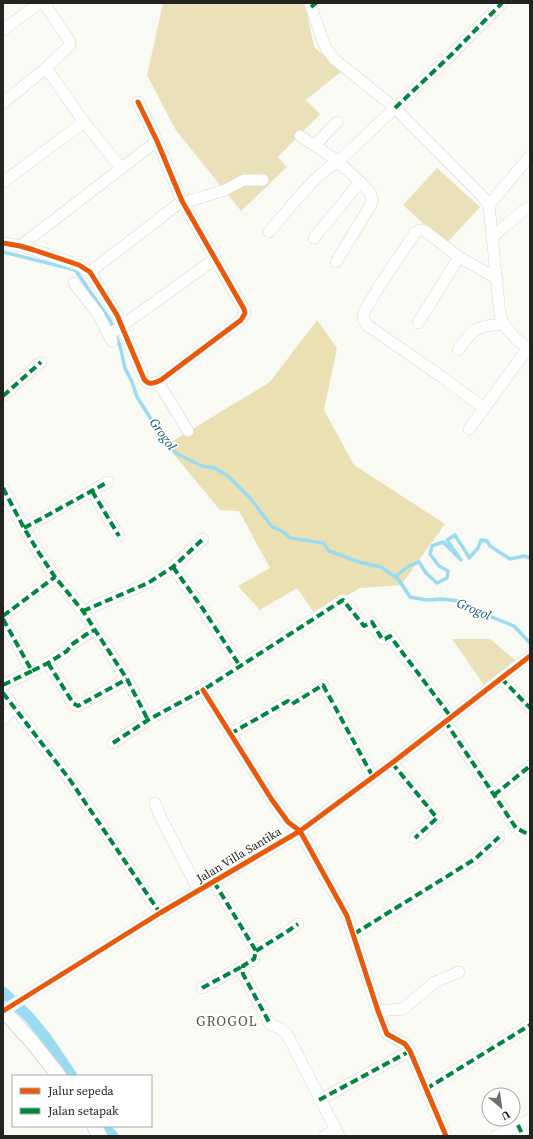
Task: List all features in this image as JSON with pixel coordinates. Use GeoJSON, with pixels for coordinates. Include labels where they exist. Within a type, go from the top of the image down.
{"type":"FeatureCollection","features":[{"type":"Feature","properties":{"kind":"street"},"geometry":{"type":"LineString","coordinates":[[3,30],[40,3]]}},
{"type":"Feature","properties":{"kind":"street"},"geometry":{"type":"LineString","coordinates":[[3,103],[70,47],[70,44],[44,3]]}},
{"type":"Feature","properties":{"kind":"street"},"geometry":{"type":"LineString","coordinates":[[269,232],[306,190],[330,166],[339,161],[451,56],[502,3]]}},
{"type":"Feature","properties":{"kind":"street"},"geometry":{"type":"LineString","coordinates":[[313,4],[322,39],[326,48],[334,59],[395,108],[477,190],[489,205],[499,307],[503,324],[513,336],[529,349],[469,429]]}},
{"type":"Feature","properties":{"kind":"street"},"geometry":{"type":"LineString","coordinates":[[46,68],[84,122],[121,168]]}},
{"type":"Feature","properties":{"kind":"street"},"geometry":{"type":"LineString","coordinates":[[3,243],[20,246],[79,266],[90,272],[122,326],[144,379],[149,383],[158,382],[238,323],[244,315],[244,309],[182,202],[157,140],[138,102]]}},
{"type":"Feature","properties":{"kind":"street"},"geometry":{"type":"LineString","coordinates":[[3,182],[84,122]]}},
{"type":"Feature","properties":{"kind":"street"},"geometry":{"type":"LineString","coordinates":[[315,145],[337,122]]}},
{"type":"Feature","properties":{"kind":"street"},"geometry":{"type":"LineString","coordinates":[[300,136],[339,161],[371,194],[372,203],[336,262]]}},
{"type":"Feature","properties":{"kind":"street"},"geometry":{"type":"LineString","coordinates":[[20,246],[157,140]]}},
{"type":"Feature","properties":{"kind":"street"},"geometry":{"type":"LineString","coordinates":[[489,205],[530,156]]}},
{"type":"Feature","properties":{"kind":"street"},"geometry":{"type":"LineString","coordinates":[[90,272],[182,202],[225,190],[244,180],[263,180]]}},
{"type":"Feature","properties":{"kind":"street"},"geometry":{"type":"LineString","coordinates":[[314,238],[360,182]]}},
{"type":"Feature","properties":{"kind":"street"},"geometry":{"type":"LineString","coordinates":[[492,237],[524,210],[530,207]]}},
{"type":"Feature","properties":{"kind":"street"},"geometry":{"type":"LineString","coordinates":[[484,408],[367,325],[363,318],[364,312],[380,285],[418,231],[422,229],[459,257],[496,278]]}},
{"type":"Feature","properties":{"kind":"street"},"geometry":{"type":"LineString","coordinates":[[418,323],[459,257]]}},
{"type":"Feature","properties":{"kind":"street"},"geometry":{"type":"LineString","coordinates":[[74,283],[98,314],[110,338],[122,326],[216,259]]}},
{"type":"Feature","properties":{"kind":"street"},"geometry":{"type":"LineString","coordinates":[[458,350],[471,332],[477,328],[485,325],[503,324]]}},
{"type":"Feature","properties":{"kind":"street"},"geometry":{"type":"LineString","coordinates":[[3,396],[41,362]]}},
{"type":"Feature","properties":{"kind":"street"},"geometry":{"type":"LineString","coordinates":[[158,382],[188,431]]}},
{"type":"Feature","properties":{"kind":"street"},"geometry":{"type":"LineString","coordinates":[[24,528],[108,482]]}},
{"type":"Feature","properties":{"kind":"street"},"geometry":{"type":"LineString","coordinates":[[3,488],[24,528],[55,577],[83,611],[126,679],[148,720]]}},
{"type":"Feature","properties":{"kind":"street"},"geometry":{"type":"LineString","coordinates":[[92,491],[119,536]]}},
{"type":"Feature","properties":{"kind":"street"},"geometry":{"type":"LineString","coordinates":[[83,611],[148,583],[173,567],[204,539]]}},
{"type":"Feature","properties":{"kind":"street"},"geometry":{"type":"LineString","coordinates":[[173,567],[203,609],[240,666]]}},
{"type":"Feature","properties":{"kind":"street"},"geometry":{"type":"LineString","coordinates":[[3,616],[55,577]]}},
{"type":"Feature","properties":{"kind":"street"},"geometry":{"type":"LineString","coordinates":[[113,743],[148,720],[203,690],[342,600],[364,626],[372,622],[382,638],[385,639],[390,636],[448,719],[516,828],[530,834]]}},
{"type":"Feature","properties":{"kind":"street"},"geometry":{"type":"LineString","coordinates":[[3,619],[32,671]]}},
{"type":"Feature","properties":{"kind":"street"},"geometry":{"type":"LineString","coordinates":[[3,685],[48,663],[67,651],[71,645],[95,630]]}},
{"type":"Feature","properties":{"kind":"street","name":"Jalan Villa Santika"},"geometry":{"type":"LineString","coordinates":[[5,1009],[160,913],[300,831],[392,763],[530,656]]}},
{"type":"Feature","properties":{"kind":"street"},"geometry":{"type":"LineString","coordinates":[[48,663],[73,704],[78,706],[126,679]]}},
{"type":"Feature","properties":{"kind":"street"},"geometry":{"type":"LineString","coordinates":[[501,678],[530,708]]}},
{"type":"Feature","properties":{"kind":"street"},"geometry":{"type":"LineString","coordinates":[[230,734],[288,701],[292,704],[323,685],[373,777]]}},
{"type":"Feature","properties":{"kind":"street"},"geometry":{"type":"LineString","coordinates":[[203,690],[272,800],[288,822],[300,831],[347,916],[387,1034],[406,1044],[446,1136]]}},
{"type":"Feature","properties":{"kind":"street"},"geometry":{"type":"LineString","coordinates":[[3,694],[70,780],[160,913]]}},
{"type":"Feature","properties":{"kind":"street"},"geometry":{"type":"LineString","coordinates":[[3,719],[14,708]]}},
{"type":"Feature","properties":{"kind":"street"},"geometry":{"type":"LineString","coordinates":[[392,763],[437,818],[415,838]]}},
{"type":"Feature","properties":{"kind":"street"},"geometry":{"type":"LineString","coordinates":[[494,795],[530,766]]}},
{"type":"Feature","properties":{"kind":"street"},"geometry":{"type":"LineString","coordinates":[[155,803],[161,818],[199,891]]}},
{"type":"Feature","properties":{"kind":"street"},"geometry":{"type":"LineString","coordinates":[[354,934],[475,859],[499,838]]}},
{"type":"Feature","properties":{"kind":"street"},"geometry":{"type":"LineString","coordinates":[[214,882],[256,951]]}},
{"type":"Feature","properties":{"kind":"street"},"geometry":{"type":"LineString","coordinates":[[202,988],[254,959],[256,951],[288,932],[298,924]]}},
{"type":"Feature","properties":{"kind":"street"},"geometry":{"type":"LineString","coordinates":[[242,966],[243,974],[270,1024],[281,1029],[287,1034],[337,1133],[324,1136]]}},
{"type":"Feature","properties":{"kind":"street"},"geometry":{"type":"LineString","coordinates":[[378,1010],[403,1009],[435,982],[459,972]]}},
{"type":"Feature","properties":{"kind":"street"},"geometry":{"type":"LineString","coordinates":[[5,1009],[58,1075]]}},
{"type":"Feature","properties":{"kind":"street"},"geometry":{"type":"LineString","coordinates":[[426,1089],[530,1025]]}},
{"type":"Feature","properties":{"kind":"street"},"geometry":{"type":"LineString","coordinates":[[319,1100],[410,1051]]}},
{"type":"Feature","properties":{"kind":"street"},"geometry":{"type":"LineString","coordinates":[[95,1127],[100,1136]]}},
{"type":"Feature","properties":{"kind":"street"},"geometry":{"type":"LineString","coordinates":[[496,1136],[514,1127]]}},
{"type":"Feature","properties":{"kind":"shaded area"},"geometry":{"type":"Polygon","coordinates":[[[163,3],[305,3],[314,47],[342,71],[306,100],[320,114],[278,157],[287,167],[241,211],[175,129],[147,75],[163,3]]]}},
{"type":"Feature","properties":{"kind":"shaded area"},"geometry":{"type":"Polygon","coordinates":[[[437,168],[480,207],[446,244],[403,205],[437,168]]]}},
{"type":"Feature","properties":{"kind":"shaded area"},"geometry":{"type":"Polygon","coordinates":[[[317,320],[337,348],[324,410],[354,465],[445,524],[401,585],[360,588],[315,614],[297,588],[260,610],[238,586],[270,568],[239,511],[220,510],[166,445],[270,382],[317,320]]]}},
{"type":"Feature","properties":{"kind":"shaded area"},"geometry":{"type":"Polygon","coordinates":[[[452,639],[490,639],[520,664],[486,688],[452,639]]]}},
{"type":"Feature","properties":{"kind":"waterway","name":"Grogol"},"geometry":{"type":"LineString","coordinates":[[3,252],[76,271],[110,320],[120,346],[125,368],[137,397],[169,447],[179,455],[202,466],[215,468],[228,476],[250,498],[272,527],[282,531],[290,538],[323,543],[329,551],[359,562],[381,567],[399,580],[410,597],[426,600],[443,599],[459,601],[484,614],[514,626],[530,643]]}},
{"type":"Feature","properties":{"kind":"waterway","name":"Grogol"},"geometry":{"type":"LineString","coordinates":[[395,577],[407,567],[419,562],[426,573],[437,583],[447,578],[448,571],[439,566],[430,554],[432,546],[443,542],[461,560],[447,540],[455,535],[469,558],[478,548],[481,540],[487,541],[490,546],[510,559],[524,556],[530,558]]}},
{"type":"Feature","properties":{"kind":"waterway"},"geometry":{"type":"LineString","coordinates":[[3,992],[29,1017],[47,1039],[71,1075]]}},
{"type":"Feature","properties":{"kind":"waterway"},"geometry":{"type":"LineString","coordinates":[[105,1127],[113,1136]]}},
{"type":"Feature","properties":{"kind":"marked path"},"geometry":{"type":"LineString","coordinates":[[311,7],[316,3]]}},
{"type":"Feature","properties":{"kind":"marked path"},"geometry":{"type":"LineString","coordinates":[[395,108],[451,55],[502,3]]}},
{"type":"Feature","properties":{"kind":"marked path"},"geometry":{"type":"LineString","coordinates":[[3,396],[41,362]]}},
{"type":"Feature","properties":{"kind":"marked path"},"geometry":{"type":"LineString","coordinates":[[24,528],[108,482]]}},
{"type":"Feature","properties":{"kind":"marked path"},"geometry":{"type":"LineString","coordinates":[[3,488],[39,553],[55,577],[83,611],[127,679],[148,720]]}},
{"type":"Feature","properties":{"kind":"marked path"},"geometry":{"type":"LineString","coordinates":[[92,491],[119,536]]}},
{"type":"Feature","properties":{"kind":"marked path"},"geometry":{"type":"LineString","coordinates":[[83,611],[148,583],[173,567],[203,539]]}},
{"type":"Feature","properties":{"kind":"marked path"},"geometry":{"type":"LineString","coordinates":[[173,567],[203,609],[240,666]]}},
{"type":"Feature","properties":{"kind":"marked path"},"geometry":{"type":"LineString","coordinates":[[3,616],[55,577]]}},
{"type":"Feature","properties":{"kind":"marked path"},"geometry":{"type":"LineString","coordinates":[[113,743],[148,720],[203,690],[343,600],[364,626],[372,622],[382,639],[390,636],[451,717]]}},
{"type":"Feature","properties":{"kind":"marked path"},"geometry":{"type":"LineString","coordinates":[[3,619],[32,671],[67,651],[71,645],[95,630]]}},
{"type":"Feature","properties":{"kind":"marked path"},"geometry":{"type":"LineString","coordinates":[[48,663],[73,703],[78,706],[127,679]]}},
{"type":"Feature","properties":{"kind":"marked path"},"geometry":{"type":"LineString","coordinates":[[3,685],[32,671]]}},
{"type":"Feature","properties":{"kind":"marked path"},"geometry":{"type":"LineString","coordinates":[[501,678],[530,708]]}},
{"type":"Feature","properties":{"kind":"marked path"},"geometry":{"type":"LineString","coordinates":[[230,734],[288,701],[292,704],[323,685],[373,777]]}},
{"type":"Feature","properties":{"kind":"marked path"},"geometry":{"type":"LineString","coordinates":[[3,693],[70,780],[160,913]]}},
{"type":"Feature","properties":{"kind":"marked path"},"geometry":{"type":"LineString","coordinates":[[445,721],[516,828],[530,835]]}},
{"type":"Feature","properties":{"kind":"marked path"},"geometry":{"type":"LineString","coordinates":[[392,763],[437,818],[415,838]]}},
{"type":"Feature","properties":{"kind":"marked path"},"geometry":{"type":"LineString","coordinates":[[494,795],[530,766]]}},
{"type":"Feature","properties":{"kind":"marked path"},"geometry":{"type":"LineString","coordinates":[[354,934],[475,859],[499,837]]}},
{"type":"Feature","properties":{"kind":"marked path"},"geometry":{"type":"LineString","coordinates":[[214,882],[256,951],[254,959],[243,966],[243,974],[270,1024]]}},
{"type":"Feature","properties":{"kind":"marked path"},"geometry":{"type":"LineString","coordinates":[[256,951],[298,924]]}},
{"type":"Feature","properties":{"kind":"marked path"},"geometry":{"type":"LineString","coordinates":[[202,988],[243,966]]}},
{"type":"Feature","properties":{"kind":"marked path"},"geometry":{"type":"LineString","coordinates":[[426,1089],[530,1025]]}},
{"type":"Feature","properties":{"kind":"marked path"},"geometry":{"type":"LineString","coordinates":[[319,1100],[410,1051]]}},
{"type":"Feature","properties":{"kind":"marked path"},"geometry":{"type":"LineString","coordinates":[[519,1127],[523,1136]]}},
{"type":"Feature","properties":{"kind":"cycle path"},"geometry":{"type":"LineString","coordinates":[[3,243],[34,250],[79,265],[90,272],[117,315],[144,379],[148,383],[154,383],[161,380],[241,320],[245,313],[244,309],[182,201],[157,141],[138,102]]}},
{"type":"Feature","properties":{"kind":"cycle path"},"geometry":{"type":"LineString","coordinates":[[3,1011],[160,913],[300,831],[392,763],[530,656]]}},
{"type":"Feature","properties":{"kind":"cycle path"},"geometry":{"type":"LineString","coordinates":[[203,690],[272,800],[288,822],[300,831],[347,916],[387,1034],[405,1044],[410,1051],[446,1136]]}},
{"type":"Feature","properties":{"kind":"district","name":"GROGOL"},"geometry":{"type":"Point","coordinates":[227,1021]}}]}
